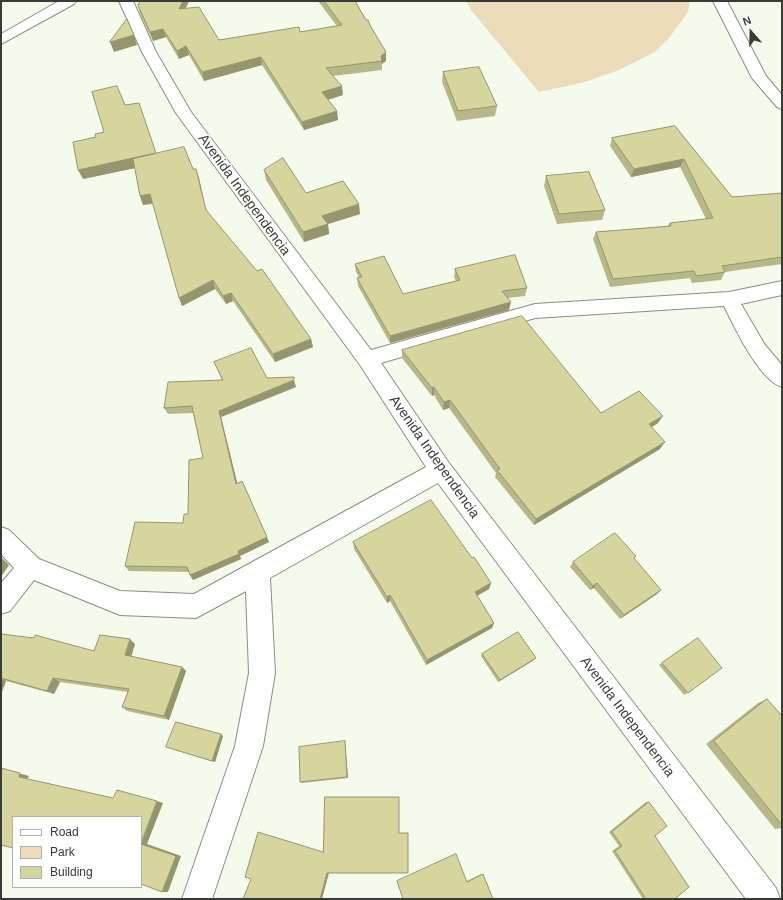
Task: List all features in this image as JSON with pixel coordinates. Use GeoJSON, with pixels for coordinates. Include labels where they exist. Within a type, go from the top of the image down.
{"type":"FeatureCollection","features":[{"type":"Feature","properties":{"kind":"street"},"geometry":{"type":"LineString","coordinates":[[1,40],[69,1]]}},
{"type":"Feature","properties":{"kind":"street","name":"Avenida Independencia"},"geometry":{"type":"LineString","coordinates":[[126,1],[149,52],[184,113],[366,359],[441,470],[765,899]]}},
{"type":"Feature","properties":{"kind":"street"},"geometry":{"type":"LineString","coordinates":[[720,1],[760,78],[782,104]]}},
{"type":"Feature","properties":{"kind":"street"},"geometry":{"type":"LineString","coordinates":[[760,78],[774,77]]}},
{"type":"Feature","properties":{"kind":"street"},"geometry":{"type":"LineString","coordinates":[[366,359],[535,311],[729,299],[782,288]]}},
{"type":"Feature","properties":{"kind":"street"},"geometry":{"type":"LineString","coordinates":[[729,299],[758,351],[782,379]]}},
{"type":"Feature","properties":{"kind":"street"},"geometry":{"type":"LineString","coordinates":[[1,538],[30,567],[120,603],[196,606],[258,570],[441,470]]}},
{"type":"Feature","properties":{"kind":"street"},"geometry":{"type":"LineString","coordinates":[[1,602],[30,567]]}},
{"type":"Feature","properties":{"kind":"street"},"geometry":{"type":"LineString","coordinates":[[197,899],[249,746],[262,673],[258,570]]}},
{"type":"Feature","properties":{"kind":"green space"},"geometry":{"type":"Polygon","coordinates":[[[466,1],[690,1],[688,12],[669,38],[655,52],[619,70],[585,82],[539,92],[471,10],[466,1]]]}},
{"type":"Feature","properties":{"kind":"building"},"geometry":{"type":"Polygon","coordinates":[[[141,1],[183,1],[179,9],[199,7],[219,40],[299,27],[300,32],[342,25],[324,1],[355,1],[366,20],[368,20],[386,52],[381,56],[382,61],[326,68],[342,86],[322,92],[337,111],[302,122],[261,57],[202,72],[186,46],[177,51],[163,29],[150,32],[138,5],[141,1]]]}},
{"type":"Feature","properties":{"kind":"building"},"geometry":{"type":"Polygon","coordinates":[[[127,19],[134,35],[110,42],[127,19]]]}},
{"type":"Feature","properties":{"kind":"building"},"geometry":{"type":"Polygon","coordinates":[[[479,67],[497,106],[458,111],[443,72],[479,67]]]}},
{"type":"Feature","properties":{"kind":"building"},"geometry":{"type":"Polygon","coordinates":[[[117,86],[125,105],[139,103],[156,153],[78,170],[73,142],[96,137],[95,134],[104,132],[92,92],[117,86]]]}},
{"type":"Feature","properties":{"kind":"building"},"geometry":{"type":"Polygon","coordinates":[[[675,126],[732,197],[782,193],[782,257],[722,266],[725,272],[696,276],[694,271],[613,279],[596,232],[671,226],[670,223],[713,218],[684,159],[634,169],[612,138],[675,126]]]}},
{"type":"Feature","properties":{"kind":"building"},"geometry":{"type":"Polygon","coordinates":[[[184,147],[193,169],[196,169],[206,210],[257,271],[262,269],[311,339],[273,354],[231,293],[223,296],[213,280],[179,298],[150,194],[140,196],[133,159],[184,147]]]}},
{"type":"Feature","properties":{"kind":"building"},"geometry":{"type":"Polygon","coordinates":[[[283,158],[306,193],[343,181],[359,204],[322,216],[328,224],[303,232],[264,170],[283,158]]]}},
{"type":"Feature","properties":{"kind":"building"},"geometry":{"type":"Polygon","coordinates":[[[589,172],[605,210],[559,214],[546,176],[589,172]]]}},
{"type":"Feature","properties":{"kind":"building"},"geometry":{"type":"Polygon","coordinates":[[[515,255],[527,288],[502,291],[511,302],[390,336],[357,278],[362,277],[355,264],[384,256],[403,294],[460,280],[455,269],[515,255]]]}},
{"type":"Feature","properties":{"kind":"building"},"geometry":{"type":"Polygon","coordinates":[[[522,316],[601,413],[639,391],[663,416],[649,424],[665,442],[536,519],[497,470],[500,469],[450,400],[444,402],[434,387],[432,388],[402,350],[522,316]]]}},
{"type":"Feature","properties":{"kind":"building"},"geometry":{"type":"Polygon","coordinates":[[[251,348],[267,378],[294,377],[294,380],[219,411],[236,484],[242,481],[267,537],[238,551],[239,554],[190,575],[187,567],[125,566],[135,522],[183,523],[184,514],[188,514],[189,460],[203,458],[192,406],[164,408],[168,382],[223,380],[214,362],[251,348]]]}},
{"type":"Feature","properties":{"kind":"building"},"geometry":{"type":"Polygon","coordinates":[[[431,500],[472,558],[474,557],[491,583],[475,592],[494,623],[427,660],[390,595],[387,597],[353,542],[431,500]]]}},
{"type":"Feature","properties":{"kind":"building"},"geometry":{"type":"Polygon","coordinates":[[[615,533],[636,556],[634,558],[661,590],[624,615],[597,583],[593,586],[573,562],[615,533]]]}},
{"type":"Feature","properties":{"kind":"building"},"geometry":{"type":"Polygon","coordinates":[[[518,632],[536,658],[500,680],[482,654],[518,632]]]}},
{"type":"Feature","properties":{"kind":"building"},"geometry":{"type":"Polygon","coordinates":[[[1,634],[34,638],[35,635],[94,651],[100,635],[130,639],[125,655],[182,667],[164,716],[122,707],[129,689],[53,678],[47,691],[1,678],[1,634]]]}},
{"type":"Feature","properties":{"kind":"building"},"geometry":{"type":"Polygon","coordinates":[[[698,638],[722,668],[688,693],[662,663],[698,638]]]}},
{"type":"Feature","properties":{"kind":"building"},"geometry":{"type":"Polygon","coordinates":[[[767,699],[782,716],[782,825],[714,741],[767,699]]]}},
{"type":"Feature","properties":{"kind":"building"},"geometry":{"type":"Polygon","coordinates":[[[176,722],[221,734],[212,761],[166,747],[176,722]]]}},
{"type":"Feature","properties":{"kind":"building"},"geometry":{"type":"Polygon","coordinates":[[[345,741],[347,777],[300,782],[299,747],[345,741]]]}},
{"type":"Feature","properties":{"kind":"building"},"geometry":{"type":"Polygon","coordinates":[[[1,768],[20,773],[19,777],[113,798],[117,790],[157,801],[142,840],[142,816],[12,816],[12,848],[1,845],[1,768]]]}},
{"type":"Feature","properties":{"kind":"building"},"geometry":{"type":"Polygon","coordinates":[[[325,797],[399,797],[399,833],[408,833],[408,873],[327,873],[320,899],[243,899],[251,879],[245,877],[258,832],[323,852],[325,797]]]}},
{"type":"Feature","properties":{"kind":"building"},"geometry":{"type":"Polygon","coordinates":[[[649,802],[667,826],[655,836],[689,887],[675,899],[646,899],[615,851],[622,846],[612,832],[649,802]]]}},
{"type":"Feature","properties":{"kind":"building"},"geometry":{"type":"Polygon","coordinates":[[[142,844],[176,856],[162,892],[142,884],[142,844]]]}},
{"type":"Feature","properties":{"kind":"building"},"geometry":{"type":"Polygon","coordinates":[[[456,854],[467,882],[483,874],[493,899],[403,899],[397,881],[456,854]]]}}]}
